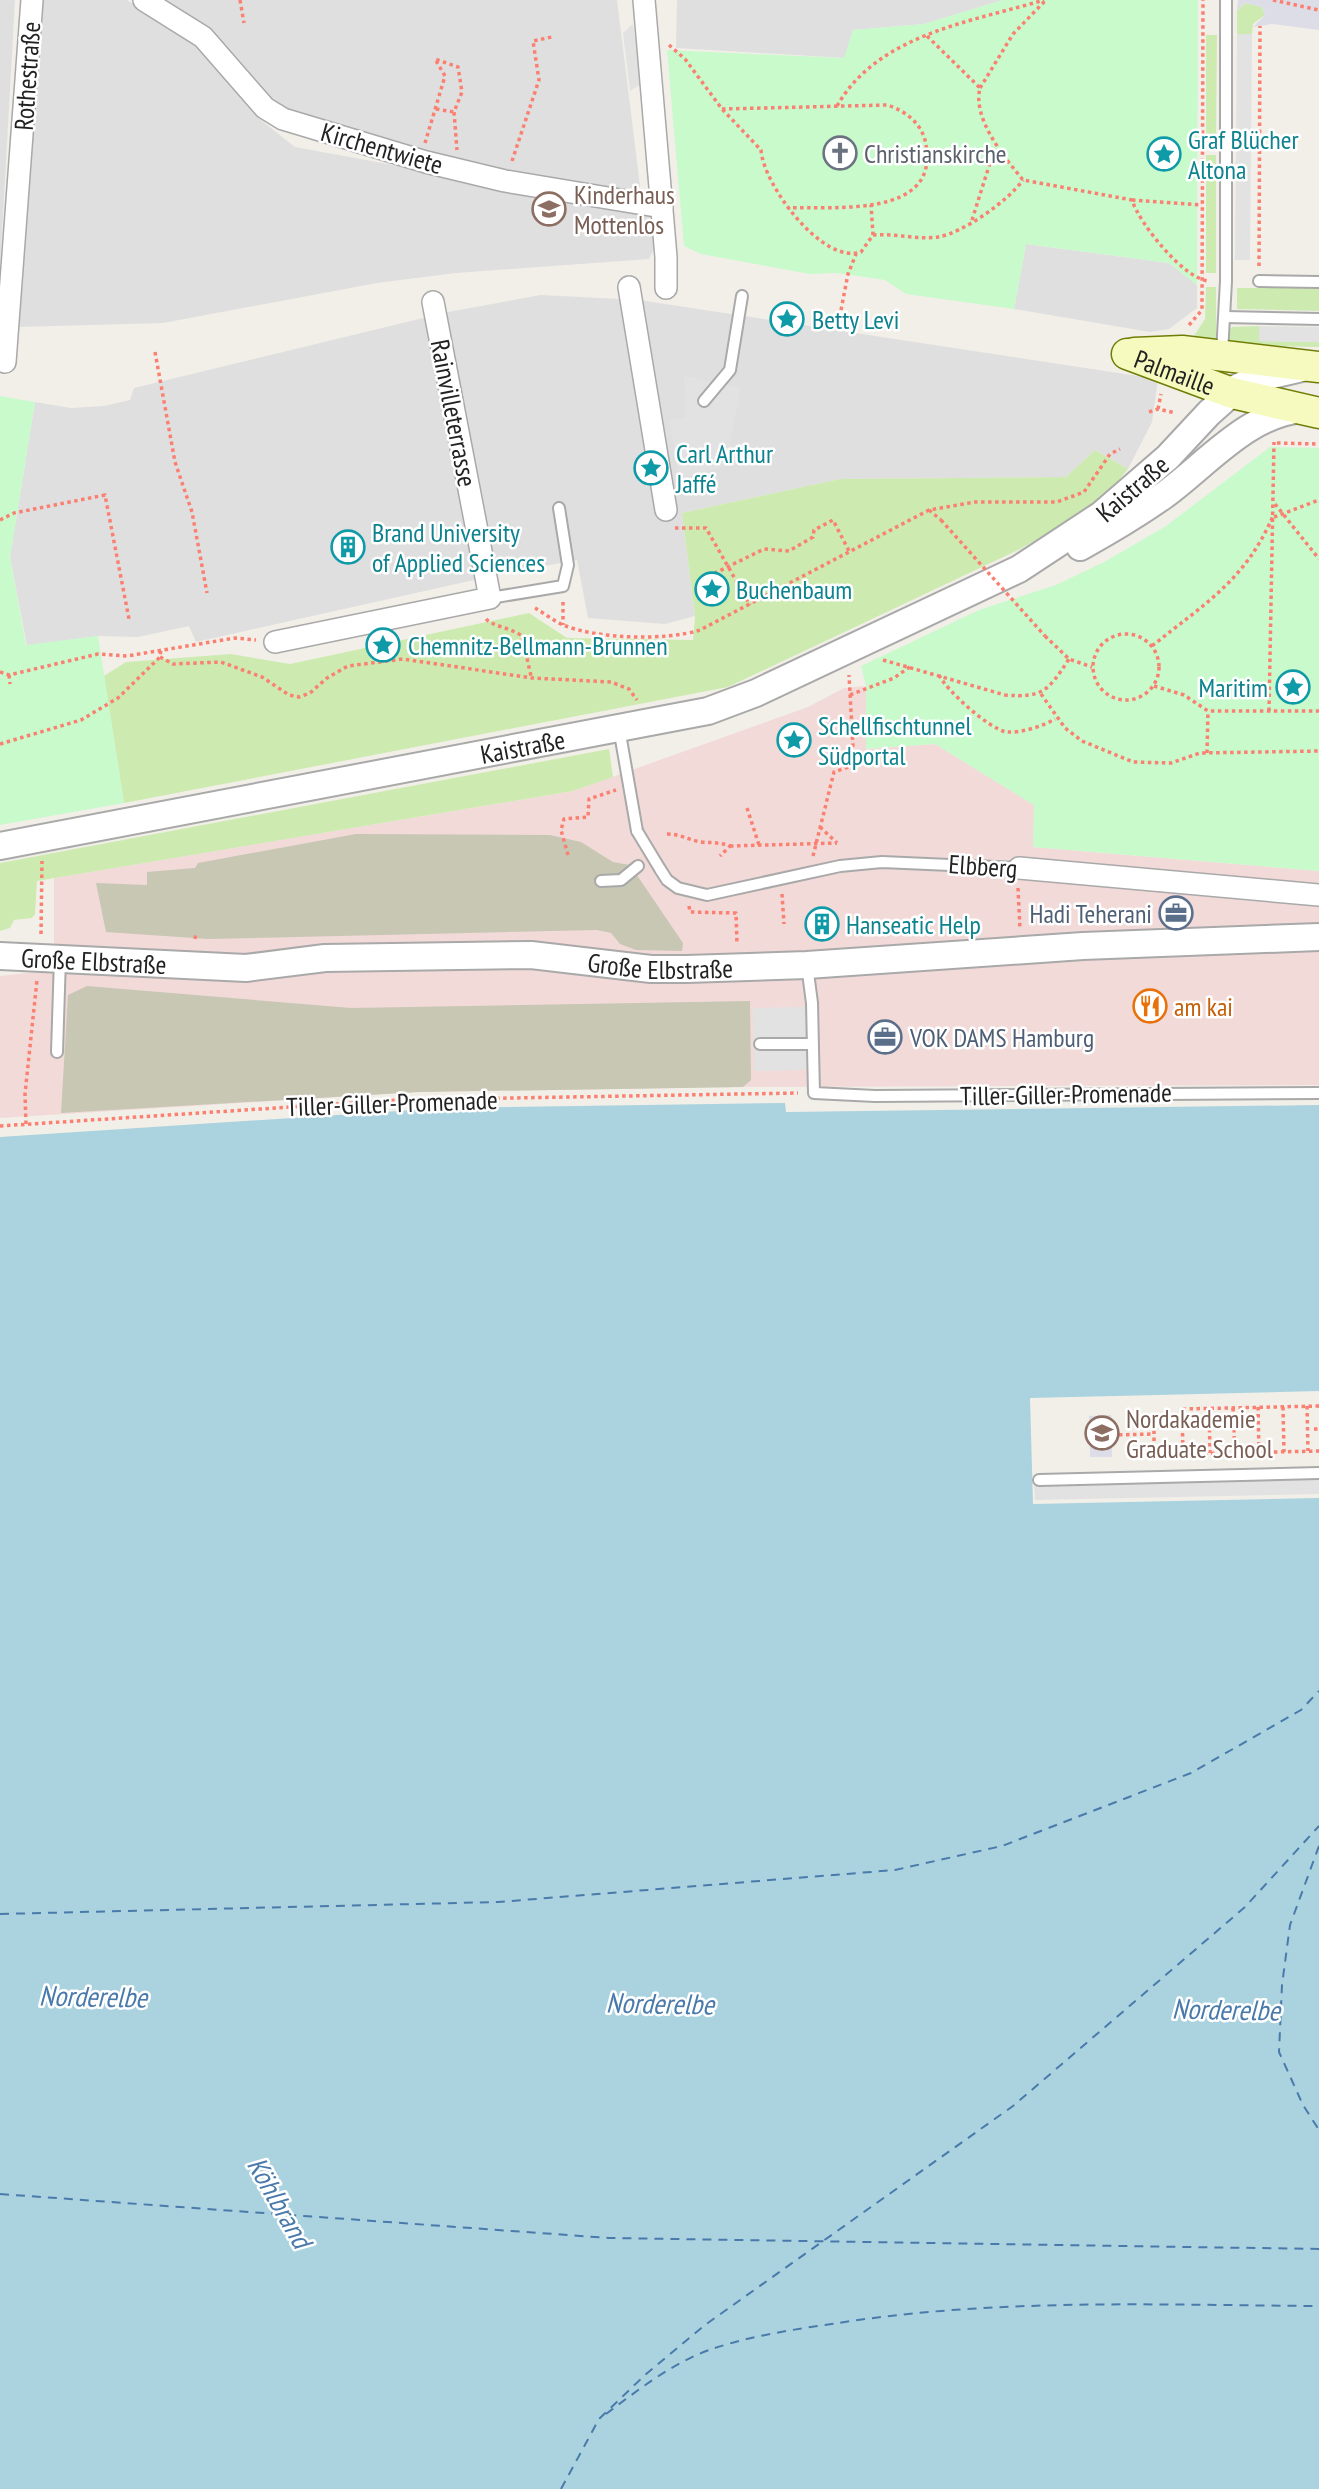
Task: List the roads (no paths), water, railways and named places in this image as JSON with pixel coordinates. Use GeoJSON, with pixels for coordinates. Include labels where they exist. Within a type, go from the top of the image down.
{"type":"FeatureCollection","features":[{"type":"Feature","properties":{"kind":"main road","name":"Palmaille"},"geometry":{"type":"LineString","coordinates":[[1311,411],[1127,354],[1182,351],[1313,367]]}},
{"type":"Feature","properties":{"kind":"street","name":"Rothestraße"},"geometry":{"type":"LineString","coordinates":[[5,362],[33,0]]}},
{"type":"Feature","properties":{"kind":"street","name":"Kirchentwiete"},"geometry":{"type":"LineString","coordinates":[[144,0],[204,37],[265,107],[283,119],[418,160],[505,181],[662,207]]}},
{"type":"Feature","properties":{"kind":"street"},"geometry":{"type":"LineString","coordinates":[[644,0],[662,207],[666,288]]}},
{"type":"Feature","properties":{"kind":"street"},"geometry":{"type":"LineString","coordinates":[[629,287],[666,510]]}},
{"type":"Feature","properties":{"kind":"street","name":"Rainvilleterrasse"},"geometry":{"type":"LineString","coordinates":[[433,302],[487,608]]}},
{"type":"Feature","properties":{"kind":"street","name":"Palmaille"},"geometry":{"type":"LineString","coordinates":[[1221,356],[1245,366],[1249,391],[1313,367]]}},
{"type":"Feature","properties":{"kind":"street","name":"Kaistraße"},"geometry":{"type":"LineString","coordinates":[[1019,569],[1101,515],[1168,457],[1209,413],[1249,391],[1256,433]]}},
{"type":"Feature","properties":{"kind":"street","name":"Kaistraße"},"geometry":{"type":"LineString","coordinates":[[0,846],[620,740],[652,722],[733,703],[1019,569],[1074,550],[1119,526],[1205,464],[1256,433],[1272,415],[1311,411]]}},
{"type":"Feature","properties":{"kind":"street"},"geometry":{"type":"LineString","coordinates":[[275,642],[487,608]]}},
{"type":"Feature","properties":{"kind":"street","name":"Elbberg"},"geometry":{"type":"LineString","coordinates":[[1018,874],[1319,895]]}},
{"type":"Feature","properties":{"kind":"street","name":"Große Elbstraße"},"geometry":{"type":"LineString","coordinates":[[0,956],[232,968],[325,958],[519,955],[651,969],[807,965],[1319,937]]}},
{"type":"Feature","properties":{"kind":"lane"},"geometry":{"type":"LineString","coordinates":[[1221,356],[1225,313],[1226,0]]}},
{"type":"Feature","properties":{"kind":"lane"},"geometry":{"type":"LineString","coordinates":[[1259,281],[1319,282]]}},
{"type":"Feature","properties":{"kind":"lane"},"geometry":{"type":"LineString","coordinates":[[704,401],[730,370],[742,296]]}},
{"type":"Feature","properties":{"kind":"lane"},"geometry":{"type":"LineString","coordinates":[[1225,313],[1319,319]]}},
{"type":"Feature","properties":{"kind":"lane"},"geometry":{"type":"LineString","coordinates":[[487,608],[563,586],[568,565],[559,508]]}},
{"type":"Feature","properties":{"kind":"lane","name":"Elbberg"},"geometry":{"type":"LineString","coordinates":[[620,740],[637,831],[667,880],[678,888],[706,895],[840,866],[932,862],[1018,874]]}},
{"type":"Feature","properties":{"kind":"lane"},"geometry":{"type":"LineString","coordinates":[[601,881],[621,880],[638,866]]}},
{"type":"Feature","properties":{"kind":"lane"},"geometry":{"type":"LineString","coordinates":[[50,958],[57,1052]]}},
{"type":"Feature","properties":{"kind":"lane"},"geometry":{"type":"LineString","coordinates":[[760,1044],[812,1044],[812,1003],[807,965]]}},
{"type":"Feature","properties":{"kind":"lane","name":"Tiller-Giller-Promenade"},"geometry":{"type":"LineString","coordinates":[[812,1044],[814,1093],[875,1096],[1319,1093]]}},
{"type":"Feature","properties":{"kind":"lane"},"geometry":{"type":"LineString","coordinates":[[1039,1480],[1319,1473]]}},
{"type":"Feature","properties":{"kind":"water"},"geometry":{"type":"Polygon","coordinates":[[[785,1103],[786,1112],[1319,1105],[1319,1391],[1030,1398],[1033,1504],[1319,1498],[1319,2489],[0,2489],[0,1137],[444,1108],[785,1103]]]}},
{"type":"Feature","properties":{"kind":"place","name":"Christianskirche"},"geometry":{"type":"Point","coordinates":[840,153]}},
{"type":"Feature","properties":{"kind":"place","name":"Graf Blücher Altona"},"geometry":{"type":"Point","coordinates":[1164,154]}},
{"type":"Feature","properties":{"kind":"place","name":"Kinderhaus Mottenlos"},"geometry":{"type":"Point","coordinates":[549,209]}},
{"type":"Feature","properties":{"kind":"place","name":"Betty Levi"},"geometry":{"type":"Point","coordinates":[787,319]}},
{"type":"Feature","properties":{"kind":"place","name":"Carl Arthur Jaffé"},"geometry":{"type":"Point","coordinates":[651,468]}},
{"type":"Feature","properties":{"kind":"place","name":"Brand University of Applied Sciences"},"geometry":{"type":"Point","coordinates":[348,547]}},
{"type":"Feature","properties":{"kind":"place","name":"Buchenbaum"},"geometry":{"type":"Point","coordinates":[712,589]}},
{"type":"Feature","properties":{"kind":"place","name":"Chemnitz-Bellmann-Brunnen"},"geometry":{"type":"Point","coordinates":[383,645]}},
{"type":"Feature","properties":{"kind":"place","name":"Maritim"},"geometry":{"type":"Point","coordinates":[1293,687]}},
{"type":"Feature","properties":{"kind":"place","name":"Schellfischtunnel Südportal"},"geometry":{"type":"Point","coordinates":[794,740]}},
{"type":"Feature","properties":{"kind":"place","name":"Hadi Teherani"},"geometry":{"type":"Point","coordinates":[1176,913]}},
{"type":"Feature","properties":{"kind":"place","name":"Hanseatic Help"},"geometry":{"type":"Point","coordinates":[822,924]}},
{"type":"Feature","properties":{"kind":"place","name":"am kai"},"geometry":{"type":"Point","coordinates":[1150,1006]}},
{"type":"Feature","properties":{"kind":"place","name":"VOK DAMS Hamburg"},"geometry":{"type":"Point","coordinates":[885,1037]}},
{"type":"Feature","properties":{"kind":"place","name":"Nordakademie Graduate School"},"geometry":{"type":"Point","coordinates":[1102,1433]}},
{"type":"Feature","properties":{"kind":"water label","name":"Norderelbe"},"geometry":{"type":"Point","coordinates":[93,1996]}},
{"type":"Feature","properties":{"kind":"water label","name":"Norderelbe"},"geometry":{"type":"Point","coordinates":[660,2003]}},
{"type":"Feature","properties":{"kind":"water label","name":"Norderelbe"},"geometry":{"type":"Point","coordinates":[1226,2009]}},
{"type":"Feature","properties":{"kind":"water label","name":"Köhlbrand"},"geometry":{"type":"Point","coordinates":[280,2202]}}]}
